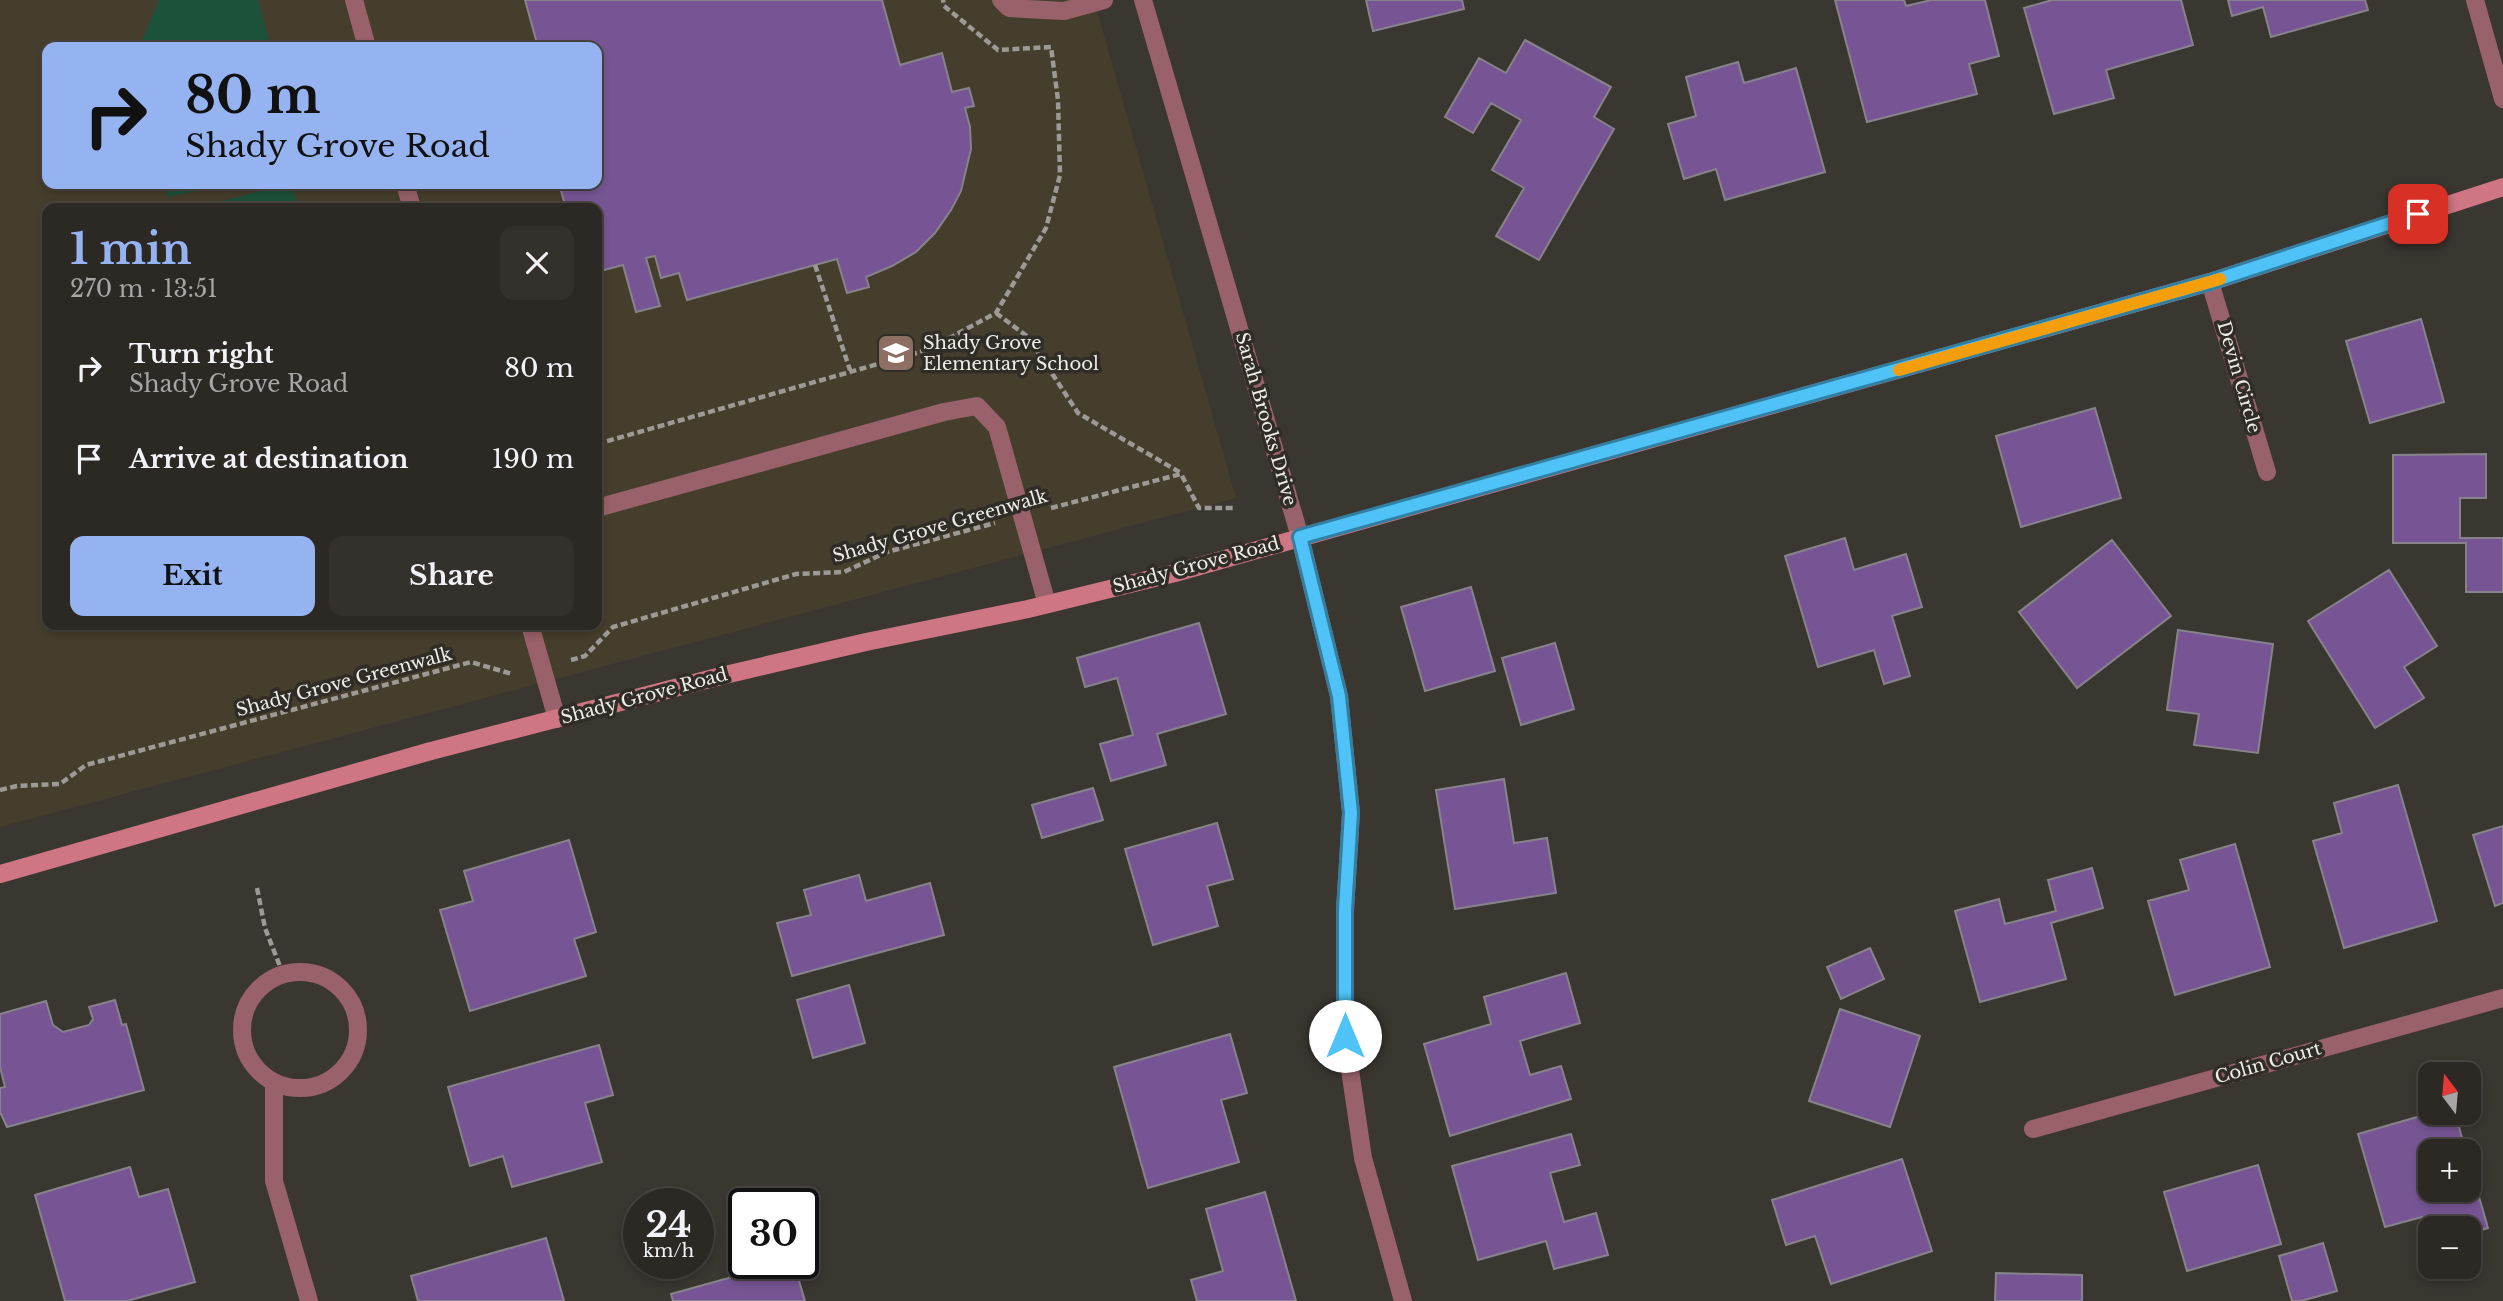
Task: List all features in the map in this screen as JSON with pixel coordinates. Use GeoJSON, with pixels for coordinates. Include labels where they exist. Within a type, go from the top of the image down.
{"type":"FeatureCollection","features":[{"type":"Feature","properties":{"kind":"main road","name":"Shady Grove Road"},"geometry":{"type":"LineString","coordinates":[[0,874],[431,751],[725,675],[1175,573],[2210,282],[2503,187]]}},
{"type":"Feature","properties":{"kind":"street"},"geometry":{"type":"LineString","coordinates":[[354,0],[366,42]]}},
{"type":"Feature","properties":{"kind":"street"},"geometry":{"type":"LineString","coordinates":[[1001,0],[1009,8],[1064,11],[1104,0]]}},
{"type":"Feature","properties":{"kind":"street","name":"Sarah Brooks Drive"},"geometry":{"type":"LineString","coordinates":[[1143,0],[1300,537],[1339,696],[1351,813],[1345,910],[1345,1036],[1363,1158],[1403,1301]]}},
{"type":"Feature","properties":{"kind":"street"},"geometry":{"type":"LineString","coordinates":[[2475,0],[2503,99]]}},
{"type":"Feature","properties":{"kind":"street","name":"Devin Circle"},"geometry":{"type":"LineString","coordinates":[[2210,282],[2267,472]]}},
{"type":"Feature","properties":{"kind":"street"},"geometry":{"type":"LineString","coordinates":[[602,507],[944,412],[977,406],[997,427],[1047,604]]}},
{"type":"Feature","properties":{"kind":"street"},"geometry":{"type":"LineString","coordinates":[[531,630],[557,719]]}},
{"type":"Feature","properties":{"kind":"street"},"geometry":{"type":"LineString","coordinates":[[283,974],[316,974],[333,982],[347,996],[356,1012],[358,1032],[355,1050],[345,1067],[330,1080],[312,1087],[293,1088],[274,1083],[259,1072],[247,1056],[241,1038],[242,1018],[249,1000],[261,985],[283,974]]}},
{"type":"Feature","properties":{"kind":"street","name":"Colin Court"},"geometry":{"type":"LineString","coordinates":[[2034,1129],[2503,998]]}},
{"type":"Feature","properties":{"kind":"street"},"geometry":{"type":"LineString","coordinates":[[274,1083],[274,1181],[309,1301]]}},
{"type":"Feature","properties":{"kind":"path"},"geometry":{"type":"LineString","coordinates":[[602,443],[850,370],[927,351],[996,313],[1046,228],[1060,175],[1058,100],[1051,47],[998,50],[944,6],[943,0]]}},
{"type":"Feature","properties":{"kind":"path"},"geometry":{"type":"LineString","coordinates":[[815,265],[850,370]]}},
{"type":"Feature","properties":{"kind":"path"},"geometry":{"type":"LineString","coordinates":[[996,313],[1028,337],[1078,413],[1181,474],[1199,508],[1236,508]]}},
{"type":"Feature","properties":{"kind":"path","name":"Shady Grove Greenwalk"},"geometry":{"type":"LineString","coordinates":[[0,790],[17,786],[60,784],[86,765],[471,662],[518,676],[585,656],[612,627],[796,574],[844,572],[887,552],[1181,474]]}},
{"type":"Feature","properties":{"kind":"path"},"geometry":{"type":"LineString","coordinates":[[257,888],[265,928],[283,974]]}},
{"type":"Feature","properties":{"kind":"shaded area","name":"Shady Grove Elementary School"},"geometry":{"type":"Polygon","coordinates":[[[0,0],[1094,0],[1236,498],[0,827],[0,0]]]}},
{"type":"Feature","properties":{"kind":"green space"},"geometry":{"type":"Polygon","coordinates":[[[159,0],[258,0],[270,42],[143,42],[159,0]]]}},
{"type":"Feature","properties":{"kind":"green space"},"geometry":{"type":"Polygon","coordinates":[[[165,189],[206,189],[167,197],[165,189]]]}},
{"type":"Feature","properties":{"kind":"green space"},"geometry":{"type":"Polygon","coordinates":[[[269,189],[293,189],[297,203],[215,203],[269,189]]]}},
{"type":"Feature","properties":{"kind":"building"},"geometry":{"type":"Polygon","coordinates":[[[525,0],[882,0],[900,65],[942,53],[952,92],[969,88],[974,106],[965,108],[970,127],[971,149],[961,191],[935,233],[916,252],[866,277],[869,287],[847,293],[837,259],[687,300],[679,273],[661,278],[655,256],[646,258],[660,306],[636,312],[623,265],[602,271],[602,203],[565,203],[560,189],[602,189],[602,42],[537,42],[525,0]]]}},
{"type":"Feature","properties":{"kind":"building"},"geometry":{"type":"Polygon","coordinates":[[[1366,0],[1462,0],[1464,9],[1373,31],[1366,0]]]}},
{"type":"Feature","properties":{"kind":"building"},"geometry":{"type":"Polygon","coordinates":[[[1835,0],[1904,0],[1906,6],[1931,0],[1985,0],[1999,56],[1969,64],[1977,94],[1867,122],[1835,0]]]}},
{"type":"Feature","properties":{"kind":"building"},"geometry":{"type":"Polygon","coordinates":[[[2052,0],[2181,0],[2193,45],[2106,70],[2114,98],[2054,114],[2024,8],[2052,0]]]}},
{"type":"Feature","properties":{"kind":"building"},"geometry":{"type":"Polygon","coordinates":[[[2228,0],[2365,0],[2368,10],[2271,37],[2263,7],[2232,16],[2228,0]]]}},
{"type":"Feature","properties":{"kind":"building"},"geometry":{"type":"Polygon","coordinates":[[[1525,40],[1611,87],[1594,117],[1614,129],[1539,260],[1496,236],[1524,188],[1492,170],[1521,120],[1491,103],[1473,133],[1445,117],[1479,58],[1506,73],[1525,40]]]}},
{"type":"Feature","properties":{"kind":"building"},"geometry":{"type":"Polygon","coordinates":[[[1738,62],[1744,83],[1796,68],[1825,172],[1725,200],[1716,169],[1684,179],[1668,124],[1696,116],[1686,77],[1738,62]]]}},
{"type":"Feature","properties":{"kind":"building"},"geometry":{"type":"Polygon","coordinates":[[[2421,319],[2444,402],[2370,423],[2346,341],[2421,319]]]}},
{"type":"Feature","properties":{"kind":"building"},"geometry":{"type":"Polygon","coordinates":[[[2095,408],[2121,498],[2021,527],[1996,436],[2095,408]]]}},
{"type":"Feature","properties":{"kind":"building"},"geometry":{"type":"Polygon","coordinates":[[[2486,454],[2486,498],[2460,498],[2460,538],[2503,538],[2503,592],[2466,592],[2466,543],[2393,543],[2393,455],[2486,454]]]}},
{"type":"Feature","properties":{"kind":"building"},"geometry":{"type":"Polygon","coordinates":[[[1845,538],[1854,570],[1906,554],[1922,607],[1892,616],[1910,676],[1884,684],[1874,650],[1818,667],[1785,556],[1845,538]]]}},
{"type":"Feature","properties":{"kind":"building"},"geometry":{"type":"Polygon","coordinates":[[[2112,540],[2171,616],[2077,688],[2019,612],[2112,540]]]}},
{"type":"Feature","properties":{"kind":"building"},"geometry":{"type":"Polygon","coordinates":[[[2389,570],[2437,646],[2404,667],[2424,698],[2375,728],[2308,621],[2389,570]]]}},
{"type":"Feature","properties":{"kind":"building"},"geometry":{"type":"Polygon","coordinates":[[[1471,587],[1495,671],[1425,691],[1401,607],[1471,587]]]}},
{"type":"Feature","properties":{"kind":"building"},"geometry":{"type":"Polygon","coordinates":[[[1199,623],[1226,714],[1157,734],[1166,765],[1111,781],[1100,744],[1133,735],[1117,678],[1085,687],[1077,658],[1199,623]]]}},
{"type":"Feature","properties":{"kind":"building"},"geometry":{"type":"Polygon","coordinates":[[[2178,630],[2273,644],[2258,753],[2194,745],[2199,714],[2167,710],[2178,630]]]}},
{"type":"Feature","properties":{"kind":"building"},"geometry":{"type":"Polygon","coordinates":[[[1555,643],[1574,709],[1521,725],[1502,658],[1555,643]]]}},
{"type":"Feature","properties":{"kind":"building"},"geometry":{"type":"Polygon","coordinates":[[[1504,779],[1514,843],[1547,838],[1556,893],[1455,909],[1436,790],[1504,779]]]}},
{"type":"Feature","properties":{"kind":"building"},"geometry":{"type":"Polygon","coordinates":[[[2398,785],[2437,921],[2344,948],[2313,841],[2342,833],[2334,803],[2398,785]]]}},
{"type":"Feature","properties":{"kind":"building"},"geometry":{"type":"Polygon","coordinates":[[[1093,788],[1103,820],[1042,838],[1032,805],[1093,788]]]}},
{"type":"Feature","properties":{"kind":"building"},"geometry":{"type":"Polygon","coordinates":[[[1217,823],[1233,879],[1207,886],[1218,926],[1153,945],[1125,849],[1217,823]]]}},
{"type":"Feature","properties":{"kind":"building"},"geometry":{"type":"Polygon","coordinates":[[[2503,826],[2503,903],[2495,906],[2473,835],[2503,826]]]}},
{"type":"Feature","properties":{"kind":"building"},"geometry":{"type":"Polygon","coordinates":[[[569,840],[596,932],[574,939],[586,976],[470,1011],[440,910],[473,901],[464,871],[569,840]]]}},
{"type":"Feature","properties":{"kind":"building"},"geometry":{"type":"Polygon","coordinates":[[[2235,844],[2270,967],[2175,995],[2148,901],[2189,890],[2180,860],[2235,844]]]}},
{"type":"Feature","properties":{"kind":"building"},"geometry":{"type":"Polygon","coordinates":[[[2092,868],[2103,908],[2051,923],[2066,979],[1980,1002],[1955,911],[1999,899],[2005,924],[2056,911],[2048,880],[2092,868]]]}},
{"type":"Feature","properties":{"kind":"building"},"geometry":{"type":"Polygon","coordinates":[[[859,875],[866,901],[930,883],[944,935],[792,976],[777,923],[811,915],[804,890],[859,875]]]}},
{"type":"Feature","properties":{"kind":"building"},"geometry":{"type":"Polygon","coordinates":[[[1870,948],[1884,979],[1841,999],[1827,967],[1870,948]]]}},
{"type":"Feature","properties":{"kind":"building"},"geometry":{"type":"Polygon","coordinates":[[[1566,973],[1580,1023],[1520,1041],[1530,1075],[1561,1066],[1571,1099],[1450,1136],[1424,1044],[1491,1024],[1484,997],[1566,973]]]}},
{"type":"Feature","properties":{"kind":"building"},"geometry":{"type":"Polygon","coordinates":[[[849,985],[865,1043],[813,1058],[797,1000],[849,985]]]}},
{"type":"Feature","properties":{"kind":"building"},"geometry":{"type":"Polygon","coordinates":[[[115,1000],[122,1025],[126,1024],[144,1090],[7,1127],[0,1112],[0,1088],[5,1087],[0,1067],[0,1014],[46,1001],[53,1025],[63,1032],[89,1025],[93,1019],[89,1007],[115,1000]]]}},
{"type":"Feature","properties":{"kind":"building"},"geometry":{"type":"Polygon","coordinates":[[[1840,1009],[1920,1036],[1890,1127],[1809,1101],[1840,1009]]]}},
{"type":"Feature","properties":{"kind":"building"},"geometry":{"type":"Polygon","coordinates":[[[1230,1034],[1247,1093],[1221,1100],[1239,1162],[1148,1188],[1114,1067],[1230,1034]]]}},
{"type":"Feature","properties":{"kind":"building"},"geometry":{"type":"Polygon","coordinates":[[[599,1045],[613,1095],[585,1103],[602,1162],[512,1187],[503,1156],[470,1166],[448,1087],[599,1045]]]}},
{"type":"Feature","properties":{"kind":"building"},"geometry":{"type":"Polygon","coordinates":[[[2418,1117],[2418,1125],[2458,1125],[2462,1139],[2418,1139],[2418,1202],[2481,1202],[2488,1228],[2481,1230],[2481,1216],[2418,1216],[2385,1227],[2358,1134],[2418,1117]]]}},
{"type":"Feature","properties":{"kind":"building"},"geometry":{"type":"Polygon","coordinates":[[[1571,1134],[1580,1165],[1550,1173],[1564,1222],[1596,1213],[1608,1255],[1554,1269],[1546,1241],[1478,1260],[1452,1166],[1571,1134]]]}},
{"type":"Feature","properties":{"kind":"building"},"geometry":{"type":"Polygon","coordinates":[[[1902,1159],[1932,1251],[1831,1284],[1815,1236],[1786,1245],[1772,1200],[1902,1159]]]}},
{"type":"Feature","properties":{"kind":"building"},"geometry":{"type":"Polygon","coordinates":[[[2258,1165],[2281,1244],[2187,1271],[2164,1192],[2258,1165]]]}},
{"type":"Feature","properties":{"kind":"building"},"geometry":{"type":"Polygon","coordinates":[[[130,1167],[139,1197],[168,1189],[195,1282],[127,1301],[65,1301],[35,1195],[130,1167]]]}},
{"type":"Feature","properties":{"kind":"building"},"geometry":{"type":"Polygon","coordinates":[[[1265,1192],[1296,1301],[1197,1301],[1191,1280],[1223,1271],[1206,1209],[1265,1192]]]}},
{"type":"Feature","properties":{"kind":"building"},"geometry":{"type":"Polygon","coordinates":[[[546,1238],[564,1301],[418,1301],[411,1276],[546,1238]]]}},
{"type":"Feature","properties":{"kind":"building"},"geometry":{"type":"Polygon","coordinates":[[[2323,1243],[2337,1291],[2292,1301],[2279,1256],[2323,1243]]]}},
{"type":"Feature","properties":{"kind":"building"},"geometry":{"type":"Polygon","coordinates":[[[1996,1273],[2082,1275],[2082,1301],[1995,1301],[1996,1273]]]}},
{"type":"Feature","properties":{"kind":"building"},"geometry":{"type":"Polygon","coordinates":[[[728,1278],[798,1279],[805,1301],[673,1301],[671,1294],[728,1278]]]}},
{"type":"Feature","properties":{"kind":"slow traffic"},"geometry":{"type":"LineString","coordinates":[[1899,370],[2220,279]]}},
{"type":"Feature","properties":{"kind":"place","name":"Shady Grove Elementary School"},"geometry":{"type":"Point","coordinates":[896,353]}},
{"type":"Feature","properties":{"kind":"route"},"geometry":{"type":"LineString","coordinates":[[1345,1036],[1345,910],[1351,813],[1339,696],[1300,537],[2210,282],[2418,214]]}}]}
